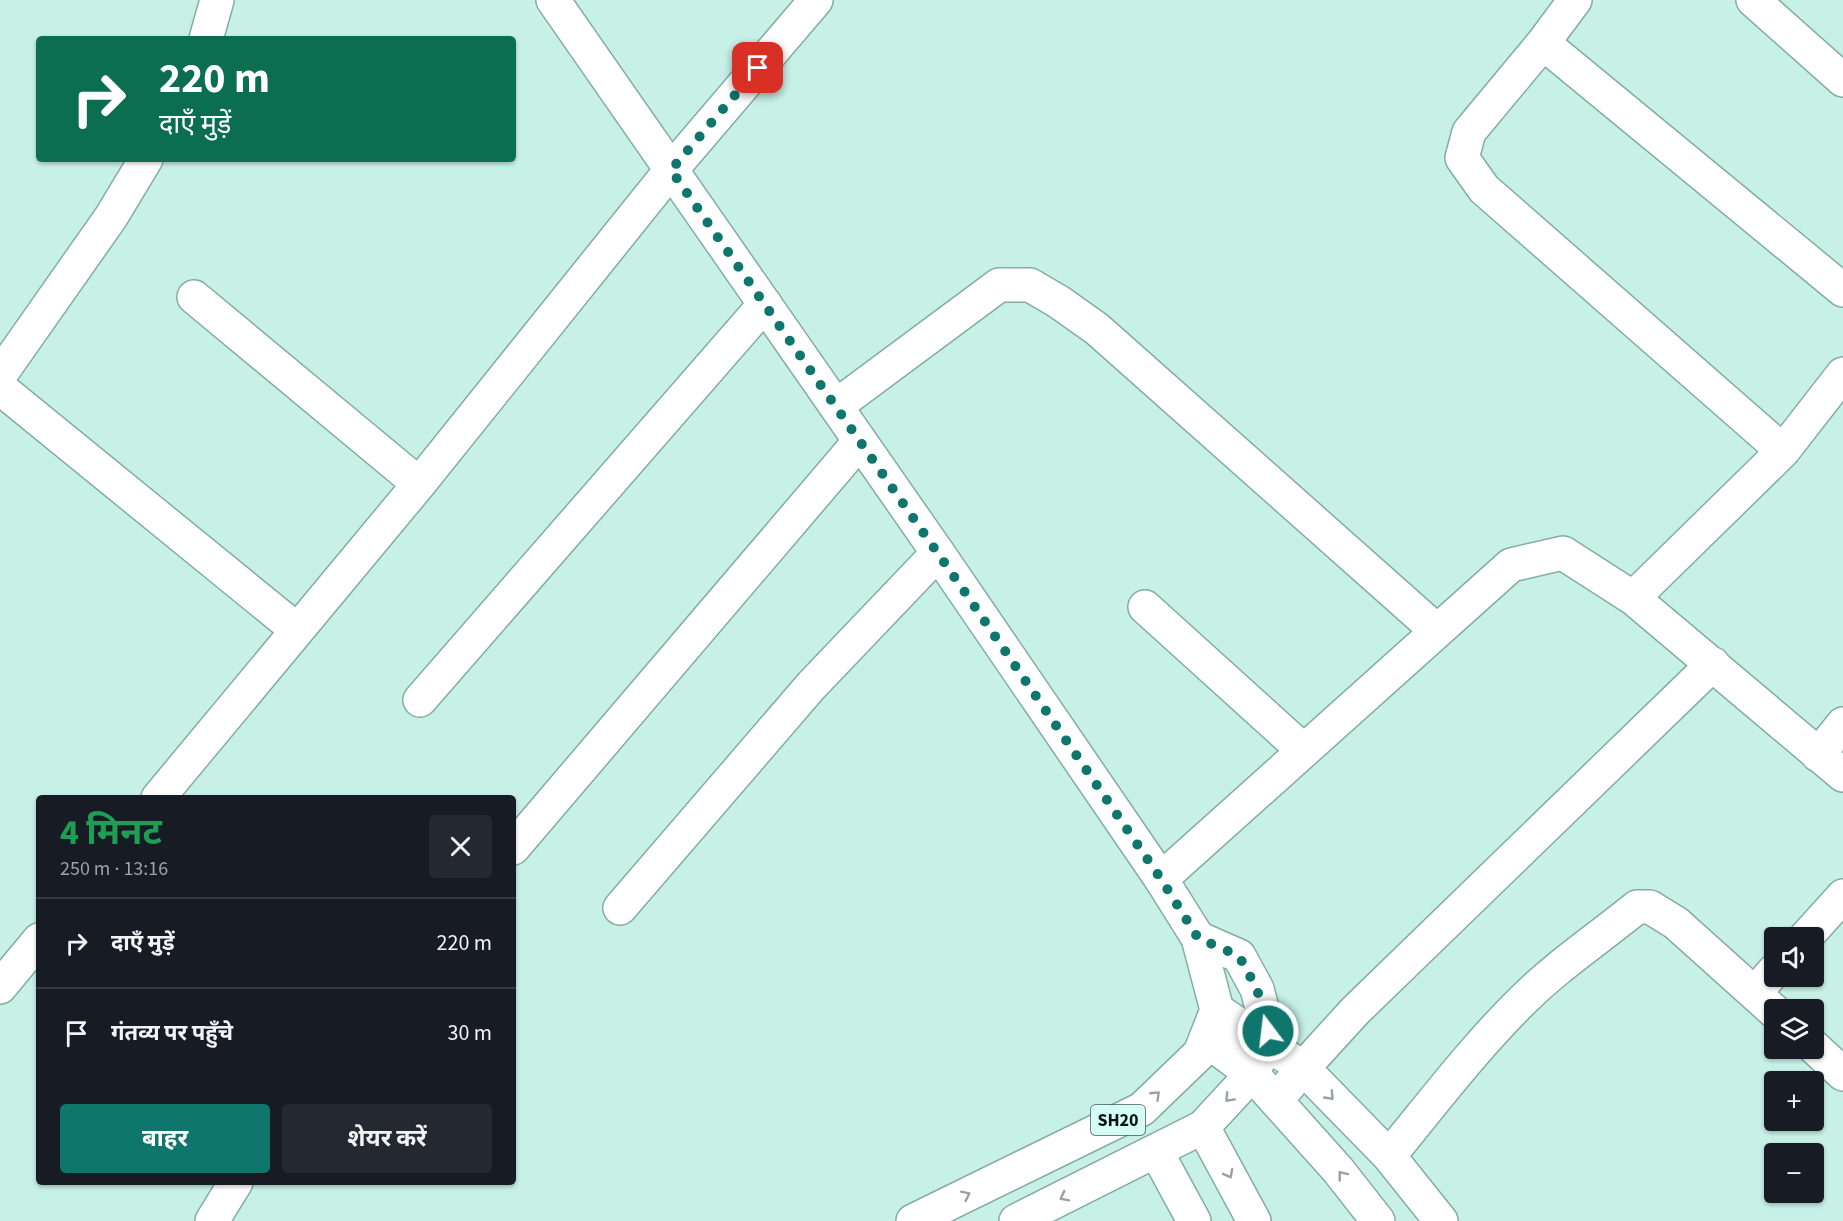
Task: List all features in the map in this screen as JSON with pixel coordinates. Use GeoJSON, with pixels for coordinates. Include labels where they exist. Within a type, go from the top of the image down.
{"type":"FeatureCollection","features":[{"type":"Feature","properties":{"kind":"street"},"geometry":{"type":"LineString","coordinates":[[207,36],[217,0]]}},
{"type":"Feature","properties":{"kind":"street"},"geometry":{"type":"LineString","coordinates":[[552,0],[938,553],[1161,879],[1198,938],[1217,1010],[1303,1068],[1389,1156],[1441,1221]]}},
{"type":"Feature","properties":{"kind":"street"},"geometry":{"type":"LineString","coordinates":[[160,795],[419,484],[671,170],[816,0]]}},
{"type":"Feature","properties":{"kind":"street"},"geometry":{"type":"LineString","coordinates":[[1575,0],[1543,43],[1469,132],[1462,158],[1484,189],[1783,451]]}},
{"type":"Feature","properties":{"kind":"street"},"geometry":{"type":"LineString","coordinates":[[1753,0],[1843,80]]}},
{"type":"Feature","properties":{"kind":"street"},"geometry":{"type":"LineString","coordinates":[[1543,43],[1843,290]]}},
{"type":"Feature","properties":{"kind":"street"},"geometry":{"type":"LineString","coordinates":[[0,375],[111,217],[145,162]]}},
{"type":"Feature","properties":{"kind":"street"},"geometry":{"type":"LineString","coordinates":[[836,406],[999,285],[1030,285],[1097,329],[1437,631]]}},
{"type":"Feature","properties":{"kind":"street"},"geometry":{"type":"LineString","coordinates":[[194,297],[419,484]]}},
{"type":"Feature","properties":{"kind":"street"},"geometry":{"type":"LineString","coordinates":[[420,700],[765,304]]}},
{"type":"Feature","properties":{"kind":"street"},"geometry":{"type":"LineString","coordinates":[[1633,598],[1783,451],[1843,374]]}},
{"type":"Feature","properties":{"kind":"street"},"geometry":{"type":"LineString","coordinates":[[0,388],[297,630]]}},
{"type":"Feature","properties":{"kind":"street"},"geometry":{"type":"LineString","coordinates":[[516,844],[860,441]]}},
{"type":"Feature","properties":{"kind":"street"},"geometry":{"type":"LineString","coordinates":[[620,908],[811,686],[938,553]]}},
{"type":"Feature","properties":{"kind":"street"},"geometry":{"type":"LineString","coordinates":[[1161,879],[1511,565],[1563,553],[1633,598],[1843,775]]}},
{"type":"Feature","properties":{"kind":"street"},"geometry":{"type":"LineString","coordinates":[[1145,607],[1304,751]]}},
{"type":"Feature","properties":{"kind":"street"},"geometry":{"type":"LineString","coordinates":[[1276,1101],[1355,1011],[1713,664]]}},
{"type":"Feature","properties":{"kind":"street"},"geometry":{"type":"LineString","coordinates":[[1818,755],[1843,724]]}},
{"type":"Feature","properties":{"kind":"street"},"geometry":{"type":"LineString","coordinates":[[1815,927],[1843,896]]}},
{"type":"Feature","properties":{"kind":"street"},"geometry":{"type":"LineString","coordinates":[[1389,1156],[1523,1000],[1637,908],[1650,907],[1676,923],[1768,992]]}},
{"type":"Feature","properties":{"kind":"street"},"geometry":{"type":"LineString","coordinates":[[1198,938],[1239,956],[1257,989],[1268,1031],[1267,1043]]}},
{"type":"Feature","properties":{"kind":"street"},"geometry":{"type":"LineString","coordinates":[[0,987],[36,944]]}},
{"type":"Feature","properties":{"kind":"street","name":"SH20"},"geometry":{"type":"LineString","coordinates":[[913,1221],[1142,1109],[1200,1053],[1217,1010]]}},
{"type":"Feature","properties":{"kind":"street"},"geometry":{"type":"LineString","coordinates":[[1206,1040],[1252,1074],[1338,1170],[1378,1221]]}},
{"type":"Feature","properties":{"kind":"street","name":"SH20"},"geometry":{"type":"LineString","coordinates":[[1016,1221],[1203,1127],[1252,1074],[1267,1043]]}},
{"type":"Feature","properties":{"kind":"street"},"geometry":{"type":"LineString","coordinates":[[1824,1056],[1843,1074]]}},
{"type":"Feature","properties":{"kind":"street"},"geometry":{"type":"LineString","coordinates":[[1203,1127],[1254,1221]]}},
{"type":"Feature","properties":{"kind":"street"},"geometry":{"type":"LineString","coordinates":[[1156,1151],[1194,1221]]}},
{"type":"Feature","properties":{"kind":"street"},"geometry":{"type":"LineString","coordinates":[[212,1221],[234,1185]]}},
{"type":"Feature","properties":{"kind":"route"},"geometry":{"type":"LineString","coordinates":[[758,68],[671,170],[964,591],[1161,879],[1198,938],[1239,956],[1257,989],[1268,1031]]}}]}
